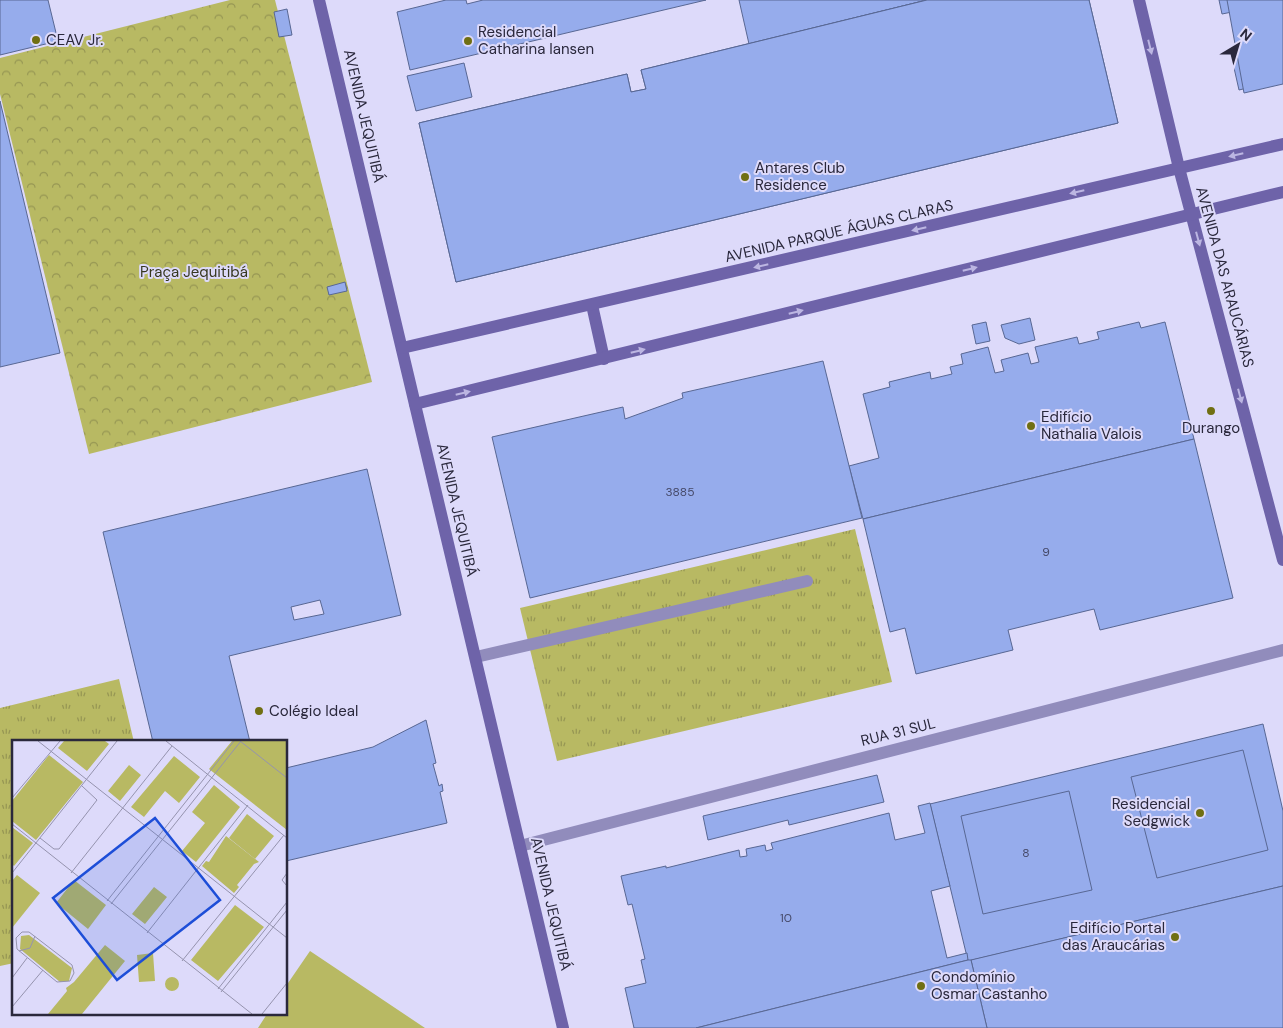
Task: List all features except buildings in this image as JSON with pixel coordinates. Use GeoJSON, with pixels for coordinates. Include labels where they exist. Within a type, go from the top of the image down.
{"type":"FeatureCollection","features":[{"type":"Feature","properties":{"kind":"street","name":"AVENIDA JEQUITIBÁ"},"geometry":{"type":"LineString","coordinates":[[319,0],[564,1028]]}},
{"type":"Feature","properties":{"kind":"street","name":"AVENIDA DAS ARAUCÁRIAS"},"geometry":{"type":"LineString","coordinates":[[1139,0],[1180,168],[1283,560]]}},
{"type":"Feature","properties":{"kind":"street","name":"AVENIDA PARQUE ÁGUAS CLARAS"},"geometry":{"type":"LineString","coordinates":[[402,348],[1283,144]]}},
{"type":"Feature","properties":{"kind":"street"},"geometry":{"type":"LineString","coordinates":[[415,404],[1283,192]]}},
{"type":"Feature","properties":{"kind":"street"},"geometry":{"type":"LineString","coordinates":[[592,305],[604,359]]}},
{"type":"Feature","properties":{"kind":"street"},"geometry":{"type":"LineString","coordinates":[[476,657],[807,581]]}},
{"type":"Feature","properties":{"kind":"street","name":"RUA 31 SUL"},"geometry":{"type":"LineString","coordinates":[[520,846],[1283,650]]}},
{"type":"Feature","properties":{"kind":"green space","name":"Praça Jequitibá"},"geometry":{"type":"Polygon","coordinates":[[[230,0],[275,0],[372,382],[89,454],[0,94],[0,58],[230,0]]]}},
{"type":"Feature","properties":{"kind":"green space"},"geometry":{"type":"Polygon","coordinates":[[[855,529],[892,682],[557,761],[520,608],[855,529]]]}},
{"type":"Feature","properties":{"kind":"green space"},"geometry":{"type":"Polygon","coordinates":[[[119,679],[134,740],[12,740],[12,963],[0,966],[0,708],[119,679]]]}},
{"type":"Feature","properties":{"kind":"green space"},"geometry":{"type":"Polygon","coordinates":[[[310,951],[425,1028],[258,1028],[266,1016],[288,1016],[288,983],[310,951]]]}},
{"type":"Feature","properties":{"kind":"place","name":"CEAV Jr."},"geometry":{"type":"Point","coordinates":[36,40]}},
{"type":"Feature","properties":{"kind":"place","name":"Residencial Catharina Iansen"},"geometry":{"type":"Point","coordinates":[468,41]}},
{"type":"Feature","properties":{"kind":"place","name":"Antares Club Residence"},"geometry":{"type":"Point","coordinates":[745,177]}},
{"type":"Feature","properties":{"kind":"place","name":"Durango"},"geometry":{"type":"Point","coordinates":[1211,411]}},
{"type":"Feature","properties":{"kind":"place","name":"Edifício Nathalia Valois"},"geometry":{"type":"Point","coordinates":[1031,426]}},
{"type":"Feature","properties":{"kind":"place","name":"Colégio Ideal"},"geometry":{"type":"Point","coordinates":[259,711]}},
{"type":"Feature","properties":{"kind":"place","name":"Residencial Sedgwick"},"geometry":{"type":"Point","coordinates":[1200,813]}},
{"type":"Feature","properties":{"kind":"place","name":"Edifício Portal das Araucárias"},"geometry":{"type":"Point","coordinates":[1175,937]}},
{"type":"Feature","properties":{"kind":"place","name":"Condomínio Osmar Castanho"},"geometry":{"type":"Point","coordinates":[921,986]}}]}
